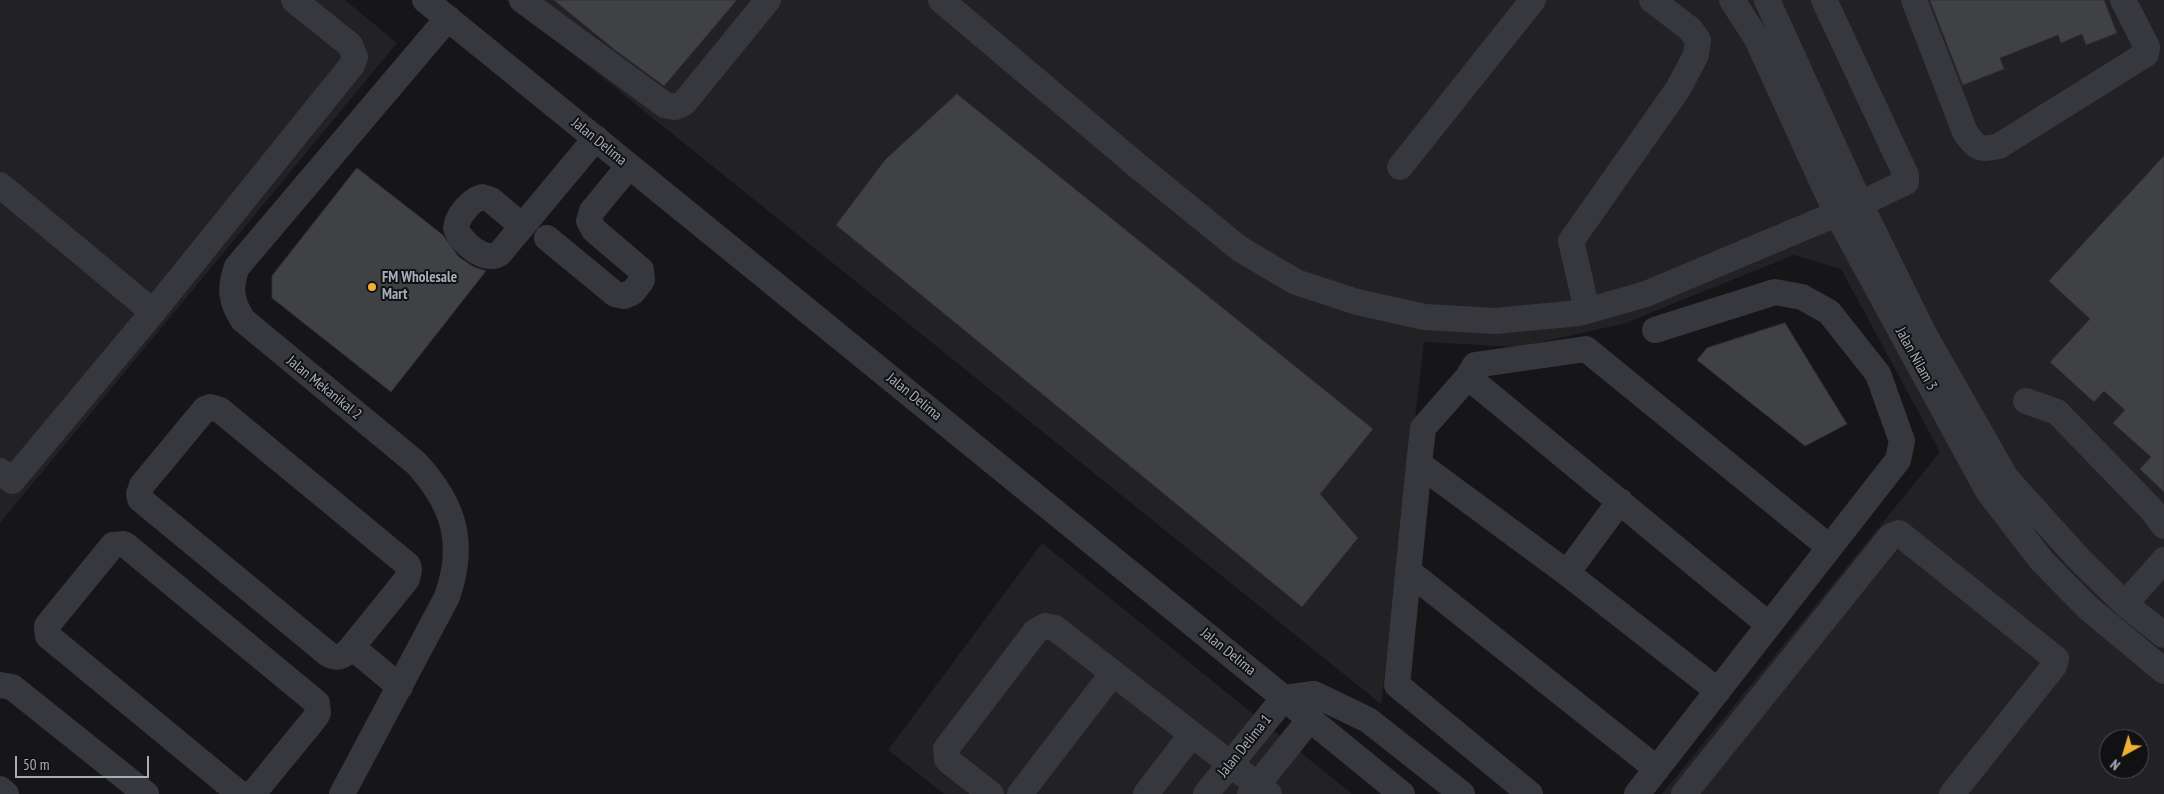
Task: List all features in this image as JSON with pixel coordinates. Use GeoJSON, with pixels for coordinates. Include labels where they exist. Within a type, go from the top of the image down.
{"type":"FeatureCollection","features":[{"type":"Feature","properties":{"kind":"street"},"geometry":{"type":"LineString","coordinates":[[4,483],[154,312],[352,66],[355,57],[350,45],[294,0]]}},
{"type":"Feature","properties":{"kind":"street","name":"Jalan Delima"},"geometry":{"type":"LineString","coordinates":[[425,0],[1402,794]]}},
{"type":"Feature","properties":{"kind":"street"},"geometry":{"type":"LineString","coordinates":[[522,0],[665,105],[675,108],[684,103],[768,0]]}},
{"type":"Feature","properties":{"kind":"street"},"geometry":{"type":"LineString","coordinates":[[941,0],[1139,167],[1240,249],[1296,282],[1356,302],[1425,317],[1495,321],[1587,310],[1646,294],[1849,209],[1906,182],[1906,174],[1824,0]]}},
{"type":"Feature","properties":{"kind":"street"},"geometry":{"type":"LineString","coordinates":[[1400,167],[1533,0]]}},
{"type":"Feature","properties":{"kind":"street"},"geometry":{"type":"LineString","coordinates":[[1587,310],[1571,241],[1678,90],[1696,55],[1698,40],[1690,29],[1652,0]]}},
{"type":"Feature","properties":{"kind":"street","name":"Jalan Nilam 3"},"geometry":{"type":"LineString","coordinates":[[1732,0],[1757,39],[1849,209],[1988,491],[2041,560],[2087,607],[2164,671]]}},
{"type":"Feature","properties":{"kind":"street","name":"Jalan Nilam 3"},"geometry":{"type":"LineString","coordinates":[[1767,0],[1849,209],[1925,336],[2006,478],[2079,559],[2126,604],[2164,635]]}},
{"type":"Feature","properties":{"kind":"street"},"geometry":{"type":"LineString","coordinates":[[1914,0],[1965,132],[1975,145],[1986,150],[1999,146],[2144,57],[2147,47],[2123,0]]}},
{"type":"Feature","properties":{"kind":"street","name":"Jalan Mekanikal 2"},"geometry":{"type":"LineString","coordinates":[[342,794],[447,597],[453,580],[457,555],[456,538],[446,502],[433,482],[416,463],[243,320],[236,309],[231,289],[237,267],[448,18]]}},
{"type":"Feature","properties":{"kind":"street"},"geometry":{"type":"LineString","coordinates":[[522,226],[596,138]]}},
{"type":"Feature","properties":{"kind":"street"},"geometry":{"type":"LineString","coordinates":[[547,238],[614,294],[624,296],[633,292],[642,280],[641,270],[594,230],[589,221],[592,211],[629,166]]}},
{"type":"Feature","properties":{"kind":"street"},"geometry":{"type":"LineString","coordinates":[[0,185],[154,312]]}},
{"type":"Feature","properties":{"kind":"street"},"geometry":{"type":"LineString","coordinates":[[1637,794],[1898,460],[1902,441],[1878,374],[1829,312],[1802,297],[1775,292],[1655,330]]}},
{"type":"Feature","properties":{"kind":"street"},"geometry":{"type":"LineString","coordinates":[[1530,794],[1397,685],[1423,428],[1468,377],[1473,367],[1478,364],[1583,349],[1589,351],[1829,547]]}},
{"type":"Feature","properties":{"kind":"street"},"geometry":{"type":"LineString","coordinates":[[1468,377],[1769,625]]}},
{"type":"Feature","properties":{"kind":"street"},"geometry":{"type":"LineString","coordinates":[[2026,402],[2057,412],[2152,510],[2164,526]]}},
{"type":"Feature","properties":{"kind":"street"},"geometry":{"type":"LineString","coordinates":[[210,407],[220,410],[408,565],[410,570],[407,579],[352,647],[343,656],[333,657],[328,654],[140,500],[139,494],[142,485],[205,408],[210,407]]}},
{"type":"Feature","properties":{"kind":"street"},"geometry":{"type":"LineString","coordinates":[[1419,464],[1567,573],[1718,691]]}},
{"type":"Feature","properties":{"kind":"street"},"geometry":{"type":"LineString","coordinates":[[1567,573],[1620,501]]}},
{"type":"Feature","properties":{"kind":"street"},"geometry":{"type":"LineString","coordinates":[[1684,794],[1891,536],[1899,533],[2056,659],[2054,666],[1952,794]]}},
{"type":"Feature","properties":{"kind":"street"},"geometry":{"type":"LineString","coordinates":[[124,544],[128,547],[317,703],[318,713],[315,718],[255,792],[48,636],[47,626],[114,545],[124,544]]}},
{"type":"Feature","properties":{"kind":"street"},"geometry":{"type":"LineString","coordinates":[[2126,604],[2164,560]]}},
{"type":"Feature","properties":{"kind":"street"},"geometry":{"type":"LineString","coordinates":[[1408,571],[1657,769]]}},
{"type":"Feature","properties":{"kind":"street"},"geometry":{"type":"LineString","coordinates":[[991,794],[951,763],[947,759],[946,749],[1036,631],[1045,626],[1055,628],[1192,734],[1230,764],[1258,791],[1310,719]]}},
{"type":"Feature","properties":{"kind":"street"},"geometry":{"type":"LineString","coordinates":[[352,647],[400,687]]}},
{"type":"Feature","properties":{"kind":"street"},"geometry":{"type":"LineString","coordinates":[[1020,794],[1113,673]]}},
{"type":"Feature","properties":{"kind":"street"},"geometry":{"type":"LineString","coordinates":[[0,685],[12,687],[146,794]]}},
{"type":"Feature","properties":{"kind":"street"},"geometry":{"type":"LineString","coordinates":[[1284,698],[1314,694],[1368,720],[1458,791],[1480,754]]}},
{"type":"Feature","properties":{"kind":"street","name":"Jalan Delima 1"},"geometry":{"type":"LineString","coordinates":[[1206,794],[1284,698]]}},
{"type":"Feature","properties":{"kind":"street"},"geometry":{"type":"LineString","coordinates":[[1146,794],[1192,734]]}},
{"type":"Feature","properties":{"kind":"street"},"geometry":{"type":"LineString","coordinates":[[0,789],[6,794]]}},
{"type":"Feature","properties":{"kind":"shaded area"},"geometry":{"type":"Polygon","coordinates":[[[0,0],[345,0],[397,43],[0,523],[0,0]]]}},
{"type":"Feature","properties":{"kind":"shaded area"},"geometry":{"type":"Polygon","coordinates":[[[506,0],[2164,0],[2164,794],[1662,794],[1940,452],[1841,269],[1794,255],[1623,324],[1518,347],[1424,342],[1381,704],[506,0]]]}},
{"type":"Feature","properties":{"kind":"shaded area"},"geometry":{"type":"Polygon","coordinates":[[[1042,543],[1352,794],[944,794],[888,750],[1042,543]]]}},
{"type":"Feature","properties":{"kind":"building"},"geometry":{"type":"Polygon","coordinates":[[[554,0],[737,0],[664,86],[615,50],[554,0]]]}},
{"type":"Feature","properties":{"kind":"building"},"geometry":{"type":"Polygon","coordinates":[[[1930,0],[2104,0],[2117,33],[2086,45],[2082,34],[2061,43],[2058,35],[2000,58],[2004,69],[1963,85],[1930,0]]]}},
{"type":"Feature","properties":{"kind":"building"},"geometry":{"type":"Polygon","coordinates":[[[957,94],[1373,429],[1320,494],[1358,538],[1302,607],[836,225],[885,160],[957,94]]]}},
{"type":"Feature","properties":{"kind":"building"},"geometry":{"type":"Polygon","coordinates":[[[2164,156],[2164,492],[2140,469],[2151,457],[2113,423],[2125,410],[2104,391],[2094,402],[2050,362],[2090,319],[2049,281],[2164,156]]]}},
{"type":"Feature","properties":{"kind":"building","name":"FM Wholesale Mart"},"geometry":{"type":"Polygon","coordinates":[[[357,168],[443,235],[459,257],[474,267],[486,271],[391,392],[272,298],[272,276],[357,168]]]}},
{"type":"Feature","properties":{"kind":"building"},"geometry":{"type":"Polygon","coordinates":[[[1785,323],[1847,424],[1805,446],[1697,360],[1707,348],[1785,323]]]}},
{"type":"Feature","properties":{"kind":"place","name":"FM Wholesale Mart"},"geometry":{"type":"Point","coordinates":[372,287]}}]}
